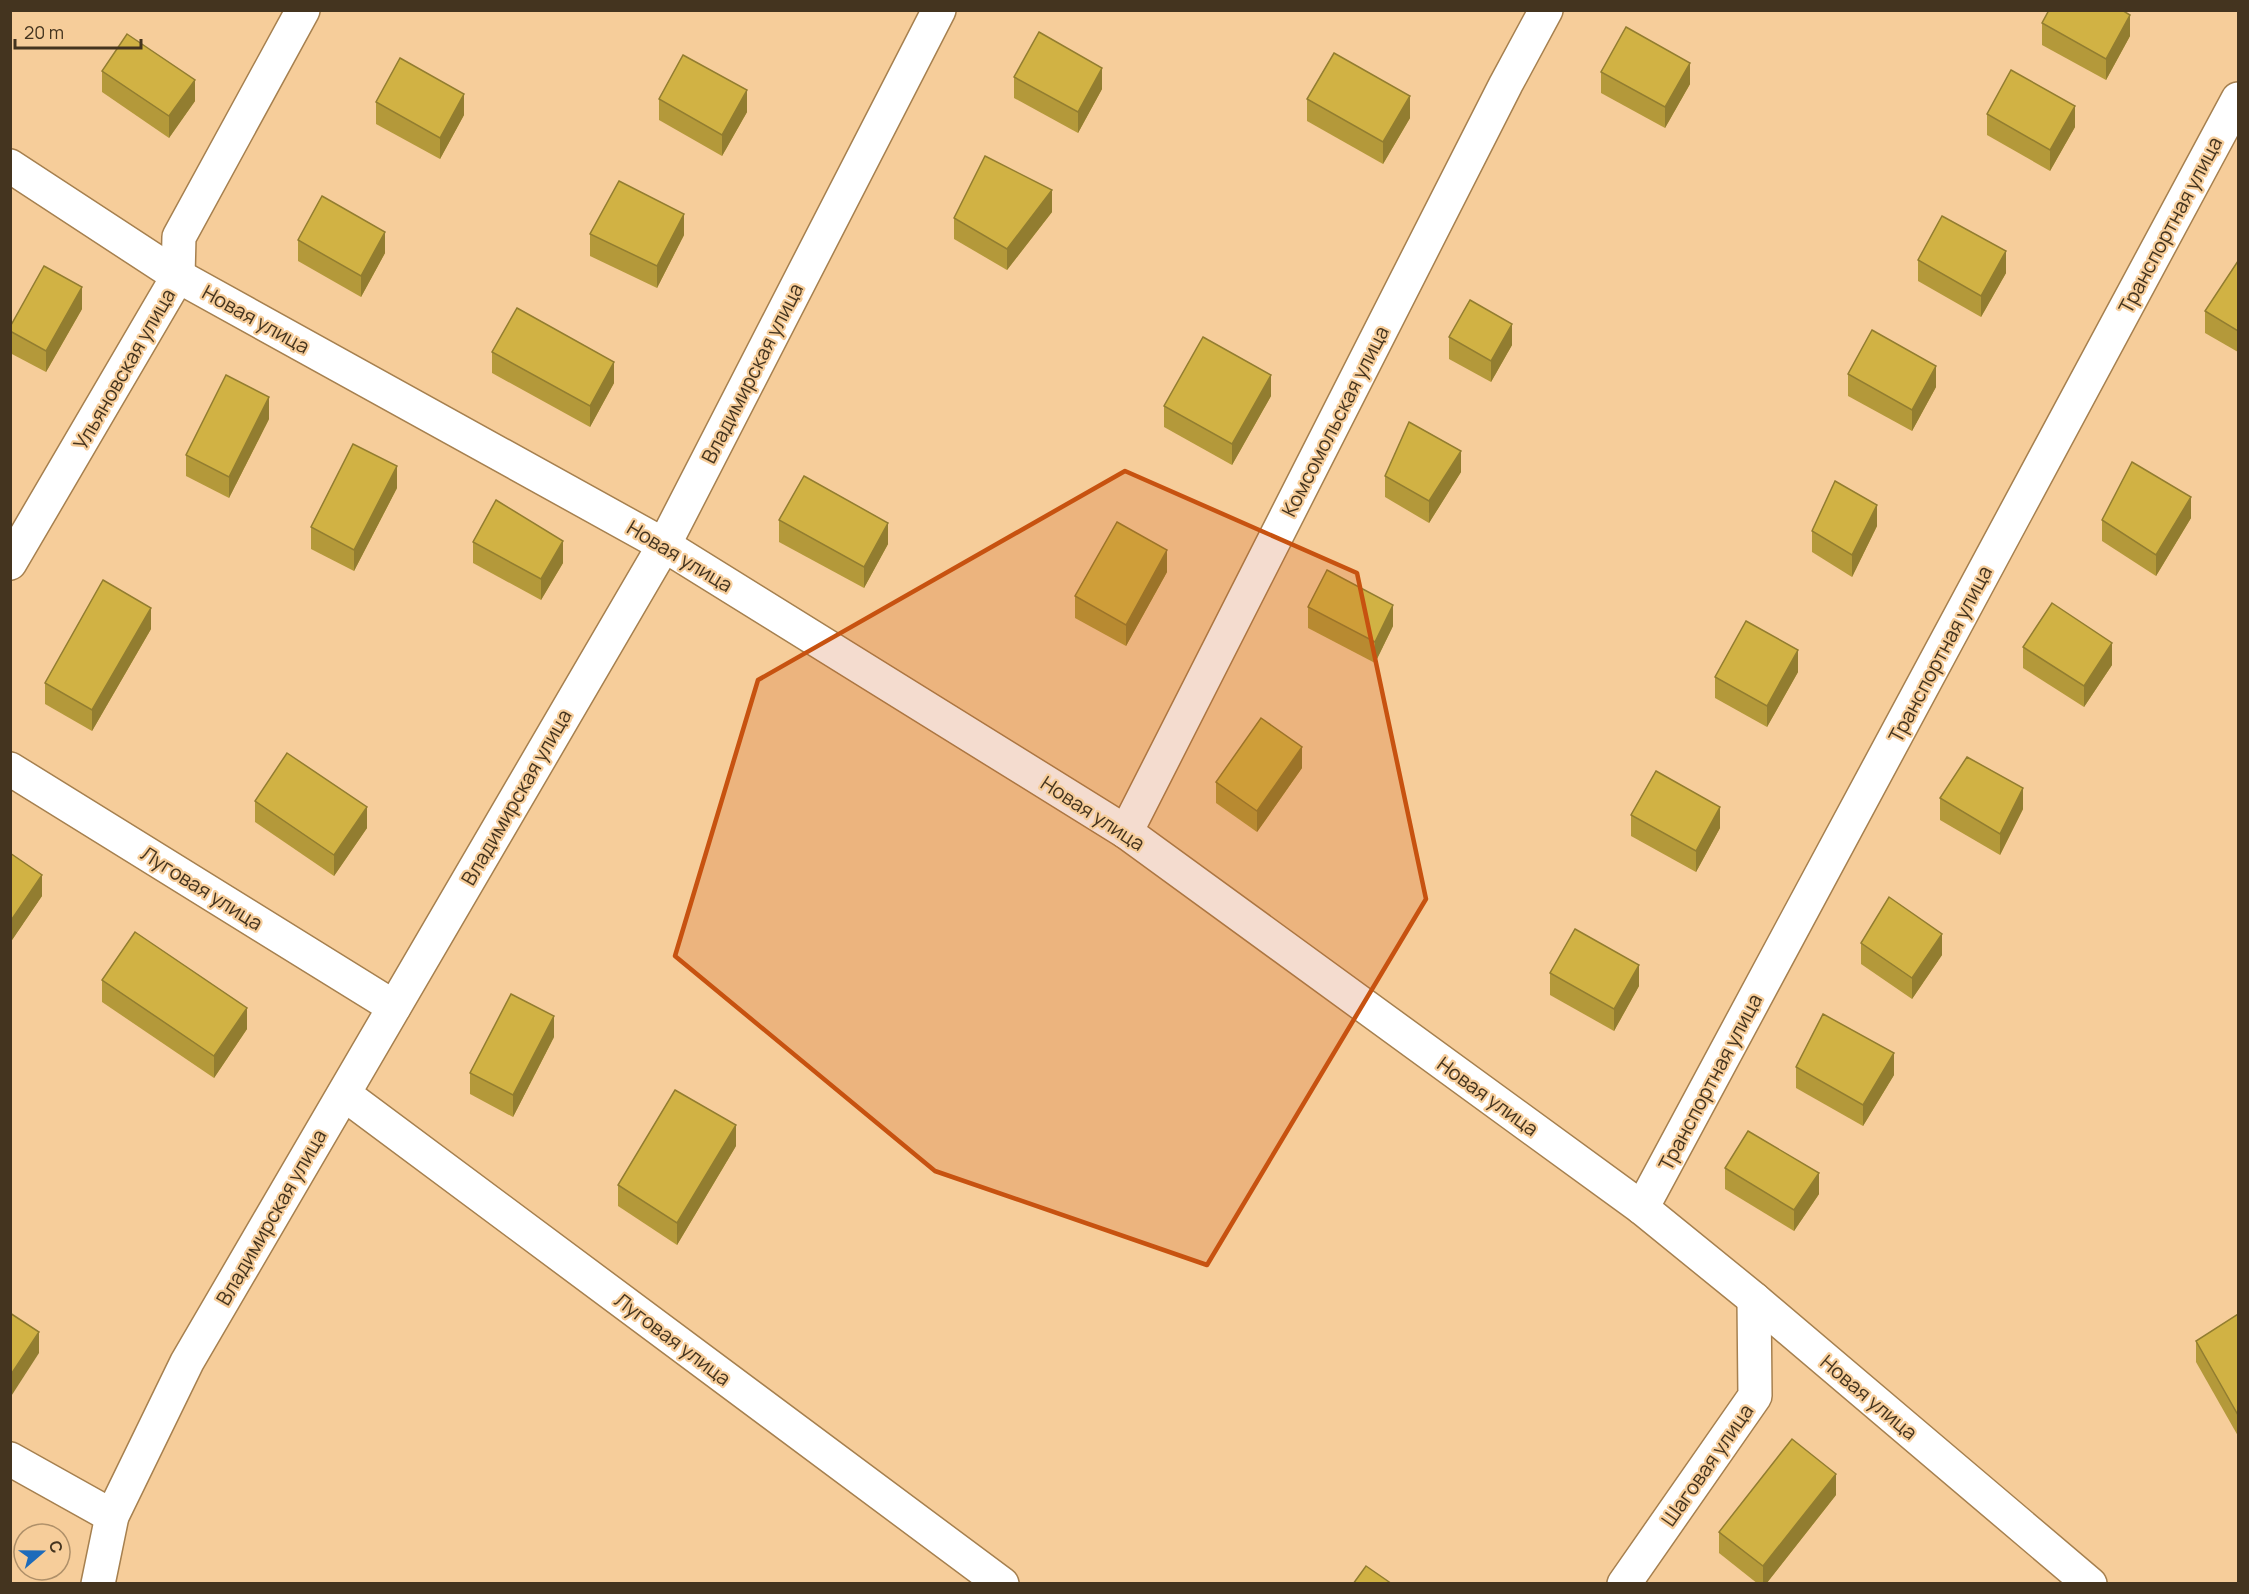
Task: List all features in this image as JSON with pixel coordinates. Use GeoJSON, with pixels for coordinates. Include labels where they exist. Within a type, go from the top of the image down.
{"type":"FeatureCollection","features":[{"type":"Feature","properties":{"kind":"street","name":"Ульяновская улица"},"geometry":{"type":"LineString","coordinates":[[10,563],[178,276],[179,237],[303,10]]}},
{"type":"Feature","properties":{"kind":"street","name":"Владимирская улица"},"geometry":{"type":"LineString","coordinates":[[98,1584],[112,1516],[186,1362],[663,544],[939,10]]}},
{"type":"Feature","properties":{"kind":"street","name":"Комсомольская улица"},"geometry":{"type":"LineString","coordinates":[[1126,832],[1506,84],[1546,10]]}},
{"type":"Feature","properties":{"kind":"street","name":"Транспортная улица"},"geometry":{"type":"LineString","coordinates":[[1642,1208],[2238,99]]}},
{"type":"Feature","properties":{"kind":"street","name":"Новая улица"},"geometry":{"type":"LineString","coordinates":[[10,166],[178,276],[663,544],[1126,832],[1642,1208],[1754,1299],[2090,1584]]}},
{"type":"Feature","properties":{"kind":"street","name":"Луговая улица"},"geometry":{"type":"LineString","coordinates":[[10,769],[394,1007]]}},
{"type":"Feature","properties":{"kind":"street","name":"Луговая улица"},"geometry":{"type":"LineString","coordinates":[[344,1094],[1002,1584]]}},
{"type":"Feature","properties":{"kind":"street","name":"Шаговая улица"},"geometry":{"type":"LineString","coordinates":[[1624,1584],[1755,1396],[1754,1299]]}},
{"type":"Feature","properties":{"kind":"street"},"geometry":{"type":"LineString","coordinates":[[10,1459],[112,1516]]}},
{"type":"Feature","properties":{"kind":"highlighted area"},"geometry":{"type":"Polygon","coordinates":[[[1125,471],[1357,573],[1426,899],[1207,1265],[935,1171],[675,956],[758,680],[1125,471]]]}},
{"type":"Feature","properties":{"kind":"building"},"geometry":{"type":"Polygon","coordinates":[[[2049,10],[2122,10],[2130,15],[2106,59],[2042,23],[2049,10]]]}},
{"type":"Feature","properties":{"kind":"building"},"geometry":{"type":"Polygon","coordinates":[[[1626,27],[1690,63],[1665,107],[1601,72],[1626,27]]]}},
{"type":"Feature","properties":{"kind":"building"},"geometry":{"type":"Polygon","coordinates":[[[1039,32],[1102,68],[1078,112],[1014,77],[1039,32]]]}},
{"type":"Feature","properties":{"kind":"building"},"geometry":{"type":"Polygon","coordinates":[[[127,34],[195,80],[169,116],[102,71],[127,34]]]}},
{"type":"Feature","properties":{"kind":"building"},"geometry":{"type":"Polygon","coordinates":[[[1334,53],[1410,96],[1383,142],[1307,99],[1334,53]]]}},
{"type":"Feature","properties":{"kind":"building"},"geometry":{"type":"Polygon","coordinates":[[[683,55],[747,90],[722,135],[659,99],[683,55]]]}},
{"type":"Feature","properties":{"kind":"building"},"geometry":{"type":"Polygon","coordinates":[[[400,58],[464,94],[440,138],[376,102],[400,58]]]}},
{"type":"Feature","properties":{"kind":"building"},"geometry":{"type":"Polygon","coordinates":[[[2011,70],[2075,106],[2050,150],[1987,114],[2011,70]]]}},
{"type":"Feature","properties":{"kind":"building"},"geometry":{"type":"Polygon","coordinates":[[[985,156],[1052,190],[1007,249],[954,218],[985,156]]]}},
{"type":"Feature","properties":{"kind":"building"},"geometry":{"type":"Polygon","coordinates":[[[619,181],[684,214],[657,266],[590,234],[619,181]]]}},
{"type":"Feature","properties":{"kind":"building"},"geometry":{"type":"Polygon","coordinates":[[[322,196],[385,232],[361,276],[298,240],[322,196]]]}},
{"type":"Feature","properties":{"kind":"building"},"geometry":{"type":"Polygon","coordinates":[[[1942,216],[2006,251],[1981,296],[1918,260],[1942,216]]]}},
{"type":"Feature","properties":{"kind":"building"},"geometry":{"type":"Polygon","coordinates":[[[2238,261],[2238,331],[2205,311],[2238,261]]]}},
{"type":"Feature","properties":{"kind":"building"},"geometry":{"type":"Polygon","coordinates":[[[44,266],[82,287],[46,351],[10,331],[10,327],[44,266]]]}},
{"type":"Feature","properties":{"kind":"building"},"geometry":{"type":"Polygon","coordinates":[[[1470,300],[1512,324],[1491,361],[1449,337],[1470,300]]]}},
{"type":"Feature","properties":{"kind":"building"},"geometry":{"type":"Polygon","coordinates":[[[517,308],[614,362],[590,406],[492,352],[517,308]]]}},
{"type":"Feature","properties":{"kind":"building"},"geometry":{"type":"Polygon","coordinates":[[[1872,330],[1936,366],[1912,410],[1848,374],[1872,330]]]}},
{"type":"Feature","properties":{"kind":"building"},"geometry":{"type":"Polygon","coordinates":[[[1203,337],[1271,375],[1232,444],[1164,406],[1203,337]]]}},
{"type":"Feature","properties":{"kind":"building"},"geometry":{"type":"Polygon","coordinates":[[[226,375],[269,397],[229,477],[186,455],[226,375]]]}},
{"type":"Feature","properties":{"kind":"building"},"geometry":{"type":"Polygon","coordinates":[[[1409,422],[1461,451],[1429,501],[1385,476],[1409,422]]]}},
{"type":"Feature","properties":{"kind":"building"},"geometry":{"type":"Polygon","coordinates":[[[353,444],[397,466],[354,550],[311,527],[353,444]]]}},
{"type":"Feature","properties":{"kind":"building"},"geometry":{"type":"Polygon","coordinates":[[[2132,462],[2191,497],[2156,555],[2102,520],[2132,462]]]}},
{"type":"Feature","properties":{"kind":"building"},"geometry":{"type":"Polygon","coordinates":[[[804,476],[888,523],[864,567],[779,520],[804,476]]]}},
{"type":"Feature","properties":{"kind":"building"},"geometry":{"type":"Polygon","coordinates":[[[1835,481],[1877,505],[1852,555],[1812,531],[1835,481]]]}},
{"type":"Feature","properties":{"kind":"building"},"geometry":{"type":"Polygon","coordinates":[[[496,500],[563,541],[541,579],[473,542],[496,500]]]}},
{"type":"Feature","properties":{"kind":"building"},"geometry":{"type":"Polygon","coordinates":[[[1117,522],[1167,550],[1126,625],[1075,596],[1117,522]]]}},
{"type":"Feature","properties":{"kind":"building"},"geometry":{"type":"Polygon","coordinates":[[[1327,570],[1393,605],[1375,642],[1308,607],[1327,570]]]}},
{"type":"Feature","properties":{"kind":"building"},"geometry":{"type":"Polygon","coordinates":[[[103,580],[151,608],[92,710],[45,683],[103,580]]]}},
{"type":"Feature","properties":{"kind":"building"},"geometry":{"type":"Polygon","coordinates":[[[2052,603],[2112,643],[2084,686],[2023,647],[2052,603]]]}},
{"type":"Feature","properties":{"kind":"building"},"geometry":{"type":"Polygon","coordinates":[[[1746,621],[1798,650],[1767,706],[1715,677],[1746,621]]]}},
{"type":"Feature","properties":{"kind":"building"},"geometry":{"type":"Polygon","coordinates":[[[1261,718],[1302,747],[1257,811],[1216,782],[1261,718]]]}},
{"type":"Feature","properties":{"kind":"building"},"geometry":{"type":"Polygon","coordinates":[[[287,753],[367,807],[334,855],[255,801],[287,753]]]}},
{"type":"Feature","properties":{"kind":"building"},"geometry":{"type":"Polygon","coordinates":[[[1967,757],[2023,788],[2000,834],[1940,798],[1967,757]]]}},
{"type":"Feature","properties":{"kind":"building"},"geometry":{"type":"Polygon","coordinates":[[[1656,771],[1720,807],[1696,851],[1631,815],[1656,771]]]}},
{"type":"Feature","properties":{"kind":"building"},"geometry":{"type":"Polygon","coordinates":[[[10,853],[42,875],[12,919],[10,918],[10,853]]]}},
{"type":"Feature","properties":{"kind":"building"},"geometry":{"type":"Polygon","coordinates":[[[1889,897],[1942,934],[1912,978],[1861,943],[1889,897]]]}},
{"type":"Feature","properties":{"kind":"building"},"geometry":{"type":"Polygon","coordinates":[[[1575,929],[1639,965],[1614,1009],[1550,973],[1575,929]]]}},
{"type":"Feature","properties":{"kind":"building"},"geometry":{"type":"Polygon","coordinates":[[[135,932],[247,1008],[214,1056],[102,980],[135,932]]]}},
{"type":"Feature","properties":{"kind":"building"},"geometry":{"type":"Polygon","coordinates":[[[511,994],[554,1016],[513,1095],[470,1073],[511,994]]]}},
{"type":"Feature","properties":{"kind":"building"},"geometry":{"type":"Polygon","coordinates":[[[1823,1014],[1894,1053],[1863,1105],[1796,1067],[1823,1014]]]}},
{"type":"Feature","properties":{"kind":"building"},"geometry":{"type":"Polygon","coordinates":[[[675,1090],[736,1125],[677,1223],[618,1185],[675,1090]]]}},
{"type":"Feature","properties":{"kind":"building"},"geometry":{"type":"Polygon","coordinates":[[[1748,1131],[1819,1173],[1794,1210],[1725,1168],[1748,1131]]]}},
{"type":"Feature","properties":{"kind":"building"},"geometry":{"type":"Polygon","coordinates":[[[10,1313],[39,1332],[10,1376],[10,1313]]]}},
{"type":"Feature","properties":{"kind":"building"},"geometry":{"type":"Polygon","coordinates":[[[2238,1314],[2238,1415],[2196,1341],[2238,1314]]]}},
{"type":"Feature","properties":{"kind":"building"},"geometry":{"type":"Polygon","coordinates":[[[1792,1439],[1836,1474],[1763,1566],[1719,1532],[1792,1439]]]}},
{"type":"Feature","properties":{"kind":"building"},"geometry":{"type":"Polygon","coordinates":[[[1366,1566],[1392,1584],[1353,1584],[1366,1566]]]}}]}
